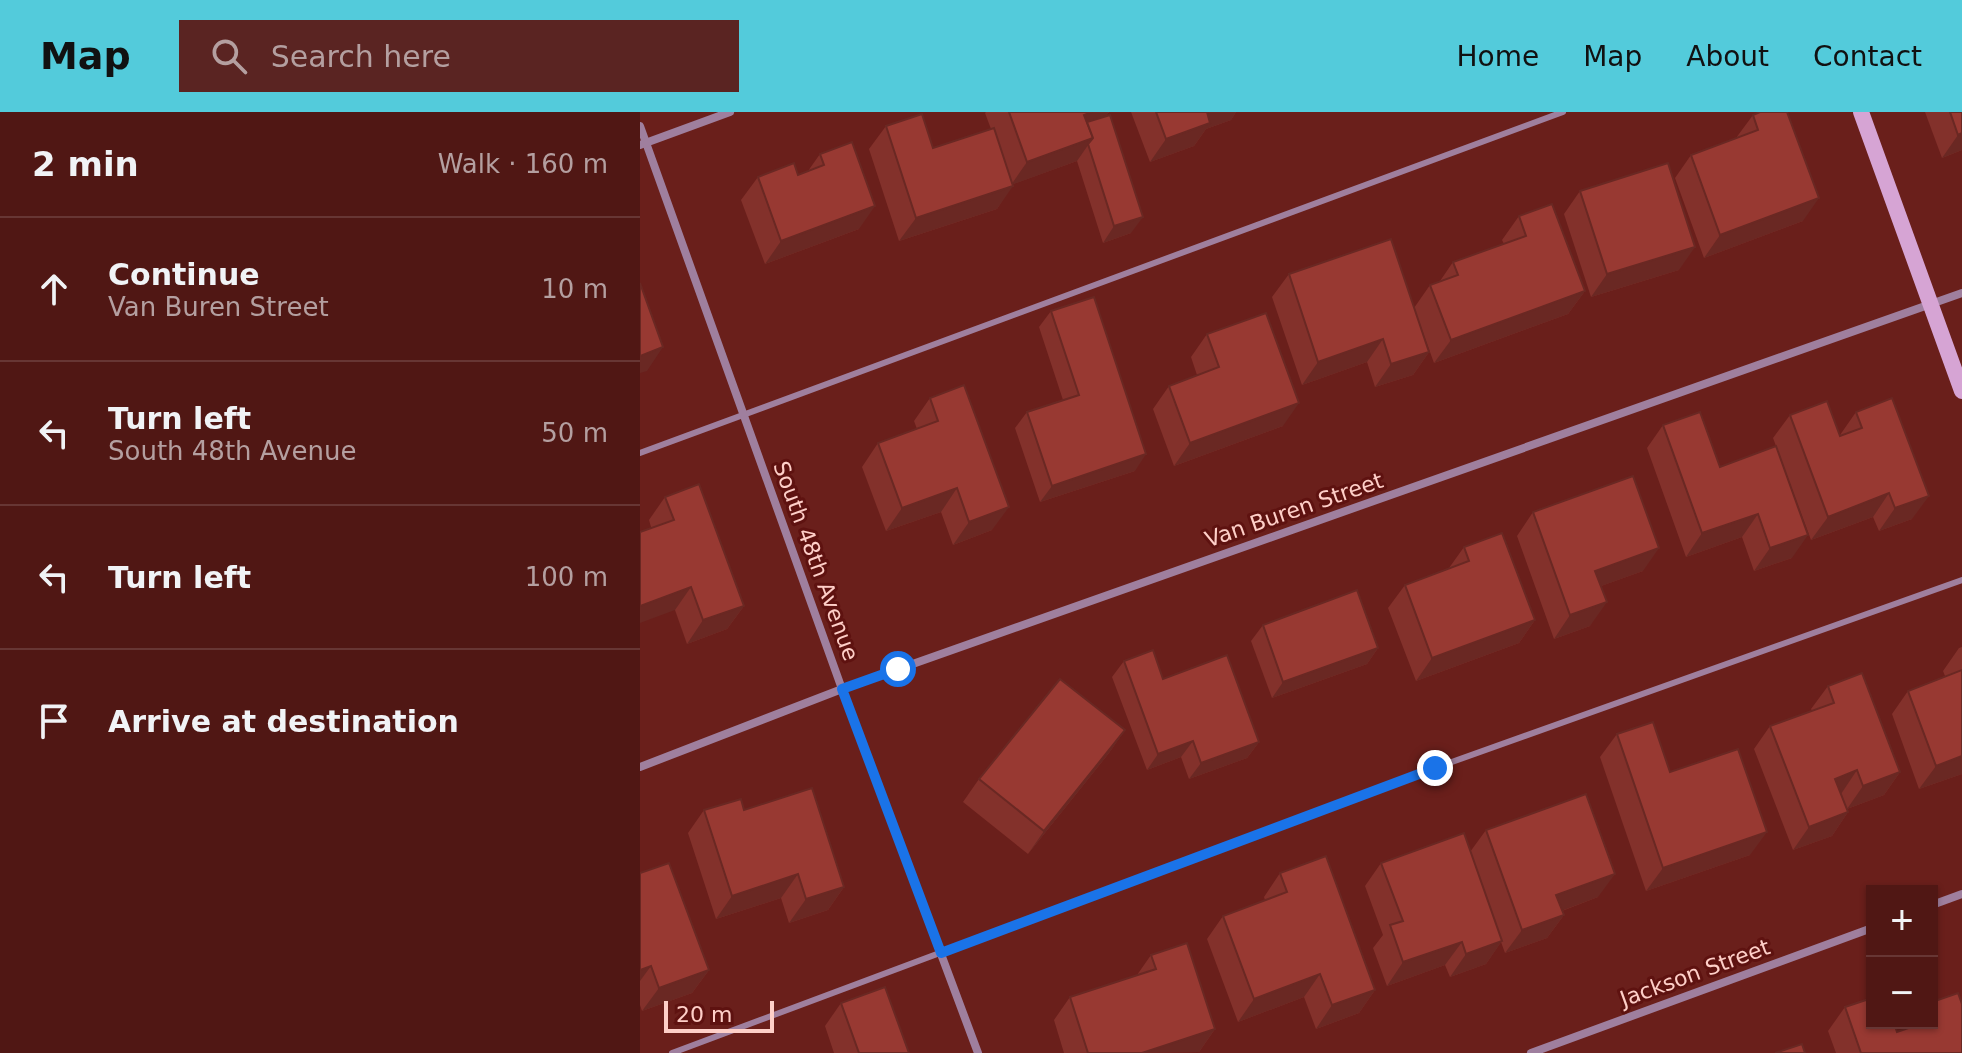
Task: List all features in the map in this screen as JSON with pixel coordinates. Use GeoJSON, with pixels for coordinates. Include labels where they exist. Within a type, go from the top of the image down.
{"type":"FeatureCollection","features":[{"type":"Feature","properties":{"kind":"street"},"geometry":{"type":"LineString","coordinates":[[643,144],[730,112]]}},
{"type":"Feature","properties":{"kind":"street"},"geometry":{"type":"LineString","coordinates":[[1861,112],[1962,391]]}},
{"type":"Feature","properties":{"kind":"street","name":"South 48th Avenue"},"geometry":{"type":"LineString","coordinates":[[640,126],[643,144],[978,1053]]}},
{"type":"Feature","properties":{"kind":"street","name":"Van Buren Street"},"geometry":{"type":"LineString","coordinates":[[640,767],[842,689],[1962,293]]}},
{"type":"Feature","properties":{"kind":"street"},"geometry":{"type":"LineString","coordinates":[[1938,903],[1962,894]]}},
{"type":"Feature","properties":{"kind":"street","name":"Jackson Street"},"geometry":{"type":"LineString","coordinates":[[1531,1053],[1866,930]]}},
{"type":"Feature","properties":{"kind":"lane"},"geometry":{"type":"LineString","coordinates":[[640,453],[1563,112]]}},
{"type":"Feature","properties":{"kind":"lane"},"geometry":{"type":"LineString","coordinates":[[672,1053],[1435,768],[1962,580]]}},
{"type":"Feature","properties":{"kind":"building"},"geometry":{"type":"Polygon","coordinates":[[[1009,112],[1092,112],[1084,115],[1093,138],[1027,162],[1009,112]]]}},
{"type":"Feature","properties":{"kind":"building"},"geometry":{"type":"Polygon","coordinates":[[[1156,112],[1207,112],[1210,123],[1166,139],[1156,112]]]}},
{"type":"Feature","properties":{"kind":"building"},"geometry":{"type":"Polygon","coordinates":[[[1787,112],[1819,198],[1720,235],[1691,155],[1758,130],[1753,115],[1787,112]]]}},
{"type":"Feature","properties":{"kind":"building"},"geometry":{"type":"Polygon","coordinates":[[[1950,112],[1962,112],[1962,133],[1958,135],[1950,112]]]}},
{"type":"Feature","properties":{"kind":"building"},"geometry":{"type":"Polygon","coordinates":[[[922,114],[933,148],[994,128],[1013,186],[916,218],[886,126],[922,114]]]}},
{"type":"Feature","properties":{"kind":"building"},"geometry":{"type":"Polygon","coordinates":[[[1110,115],[1143,217],[1114,226],[1088,144],[1093,138],[1087,122],[1110,115]]]}},
{"type":"Feature","properties":{"kind":"building"},"geometry":{"type":"Polygon","coordinates":[[[852,142],[875,206],[781,241],[758,177],[794,163],[798,175],[824,165],[820,154],[852,142]]]}},
{"type":"Feature","properties":{"kind":"building"},"geometry":{"type":"Polygon","coordinates":[[[1668,163],[1695,247],[1607,274],[1580,191],[1668,163]]]}},
{"type":"Feature","properties":{"kind":"building"},"geometry":{"type":"Polygon","coordinates":[[[1552,204],[1585,291],[1451,340],[1430,285],[1458,275],[1453,262],[1526,236],[1519,216],[1552,204]]]}},
{"type":"Feature","properties":{"kind":"building"},"geometry":{"type":"Polygon","coordinates":[[[1391,239],[1429,352],[1391,364],[1383,339],[1318,362],[1289,274],[1391,239]]]}},
{"type":"Feature","properties":{"kind":"building"},"geometry":{"type":"Polygon","coordinates":[[[640,283],[663,347],[640,356],[640,283]]]}},
{"type":"Feature","properties":{"kind":"building"},"geometry":{"type":"Polygon","coordinates":[[[1094,297],[1146,454],[1052,486],[1027,412],[1079,395],[1051,311],[1094,297]]]}},
{"type":"Feature","properties":{"kind":"building"},"geometry":{"type":"Polygon","coordinates":[[[1266,313],[1299,403],[1190,443],[1169,386],[1219,367],[1207,334],[1266,313]]]}},
{"type":"Feature","properties":{"kind":"building"},"geometry":{"type":"Polygon","coordinates":[[[964,385],[1009,507],[969,522],[957,488],[902,508],[878,443],[938,421],[930,398],[964,385]]]}},
{"type":"Feature","properties":{"kind":"building"},"geometry":{"type":"Polygon","coordinates":[[[1892,398],[1929,496],[1895,508],[1889,493],[1828,517],[1790,415],[1827,401],[1840,436],[1862,428],[1856,412],[1892,398]]]}},
{"type":"Feature","properties":{"kind":"building"},"geometry":{"type":"Polygon","coordinates":[[[1700,412],[1720,467],[1776,446],[1808,535],[1770,548],[1758,514],[1702,533],[1663,425],[1700,412]]]}},
{"type":"Feature","properties":{"kind":"building"},"geometry":{"type":"Polygon","coordinates":[[[1633,476],[1659,548],[1595,571],[1607,602],[1570,615],[1533,512],[1633,476]]]}},
{"type":"Feature","properties":{"kind":"building"},"geometry":{"type":"Polygon","coordinates":[[[699,484],[744,606],[703,620],[691,587],[640,606],[640,532],[674,520],[665,497],[699,484]]]}},
{"type":"Feature","properties":{"kind":"building"},"geometry":{"type":"Polygon","coordinates":[[[1502,533],[1535,620],[1432,658],[1405,585],[1469,561],[1464,547],[1502,533]]]}},
{"type":"Feature","properties":{"kind":"building"},"geometry":{"type":"Polygon","coordinates":[[[1357,590],[1378,648],[1283,682],[1263,625],[1357,590]]]}},
{"type":"Feature","properties":{"kind":"building"},"geometry":{"type":"Polygon","coordinates":[[[1153,650],[1163,679],[1227,655],[1259,742],[1201,763],[1193,741],[1158,754],[1124,661],[1153,650]]]}},
{"type":"Feature","properties":{"kind":"building"},"geometry":{"type":"Polygon","coordinates":[[[1962,670],[1962,756],[1936,766],[1908,691],[1962,670]]]}},
{"type":"Feature","properties":{"kind":"building"},"geometry":{"type":"Polygon","coordinates":[[[1862,673],[1900,772],[1863,786],[1857,770],[1835,779],[1848,812],[1809,827],[1770,726],[1834,703],[1828,686],[1862,673]]]}},
{"type":"Feature","properties":{"kind":"building"},"geometry":{"type":"Polygon","coordinates":[[[1060,679],[1125,730],[1044,831],[979,779],[1060,679]]]}},
{"type":"Feature","properties":{"kind":"building"},"geometry":{"type":"Polygon","coordinates":[[[1653,722],[1670,772],[1738,749],[1767,832],[1663,868],[1617,734],[1653,722]]]}},
{"type":"Feature","properties":{"kind":"building"},"geometry":{"type":"Polygon","coordinates":[[[812,788],[844,887],[806,899],[798,874],[732,896],[704,810],[741,799],[744,810],[812,788]]]}},
{"type":"Feature","properties":{"kind":"building"},"geometry":{"type":"Polygon","coordinates":[[[1586,794],[1615,874],[1556,895],[1564,915],[1522,930],[1486,830],[1586,794]]]}},
{"type":"Feature","properties":{"kind":"building"},"geometry":{"type":"Polygon","coordinates":[[[1464,833],[1502,941],[1466,954],[1462,942],[1403,962],[1390,925],[1403,921],[1381,863],[1464,833]]]}},
{"type":"Feature","properties":{"kind":"building"},"geometry":{"type":"Polygon","coordinates":[[[1326,856],[1375,990],[1332,1005],[1320,974],[1254,999],[1223,916],[1287,892],[1280,873],[1326,856]]]}},
{"type":"Feature","properties":{"kind":"building"},"geometry":{"type":"Polygon","coordinates":[[[669,863],[709,970],[659,988],[651,966],[640,970],[640,873],[669,863]]]}},
{"type":"Feature","properties":{"kind":"building"},"geometry":{"type":"Polygon","coordinates":[[[1187,943],[1215,1029],[1142,1053],[1088,1053],[1070,997],[1156,969],[1151,955],[1187,943]]]}},
{"type":"Feature","properties":{"kind":"building"},"geometry":{"type":"Polygon","coordinates":[[[885,987],[909,1053],[859,1053],[841,1003],[885,987]]]}},
{"type":"Feature","properties":{"kind":"building"},"geometry":{"type":"Polygon","coordinates":[[[1958,993],[1962,1004],[1962,1053],[1861,1053],[1845,1007],[1866,1000],[1866,1029],[1896,1029],[1897,1032],[1938,1029],[1938,1000],[1958,993]]]}},
{"type":"Feature","properties":{"kind":"building"},"geometry":{"type":"Polygon","coordinates":[[[1802,1044],[1805,1053],[1775,1053],[1802,1044]]]}},
{"type":"Feature","properties":{"kind":"route"},"geometry":{"type":"LineString","coordinates":[[898,669],[842,689],[941,953],[1435,768]]}}]}
